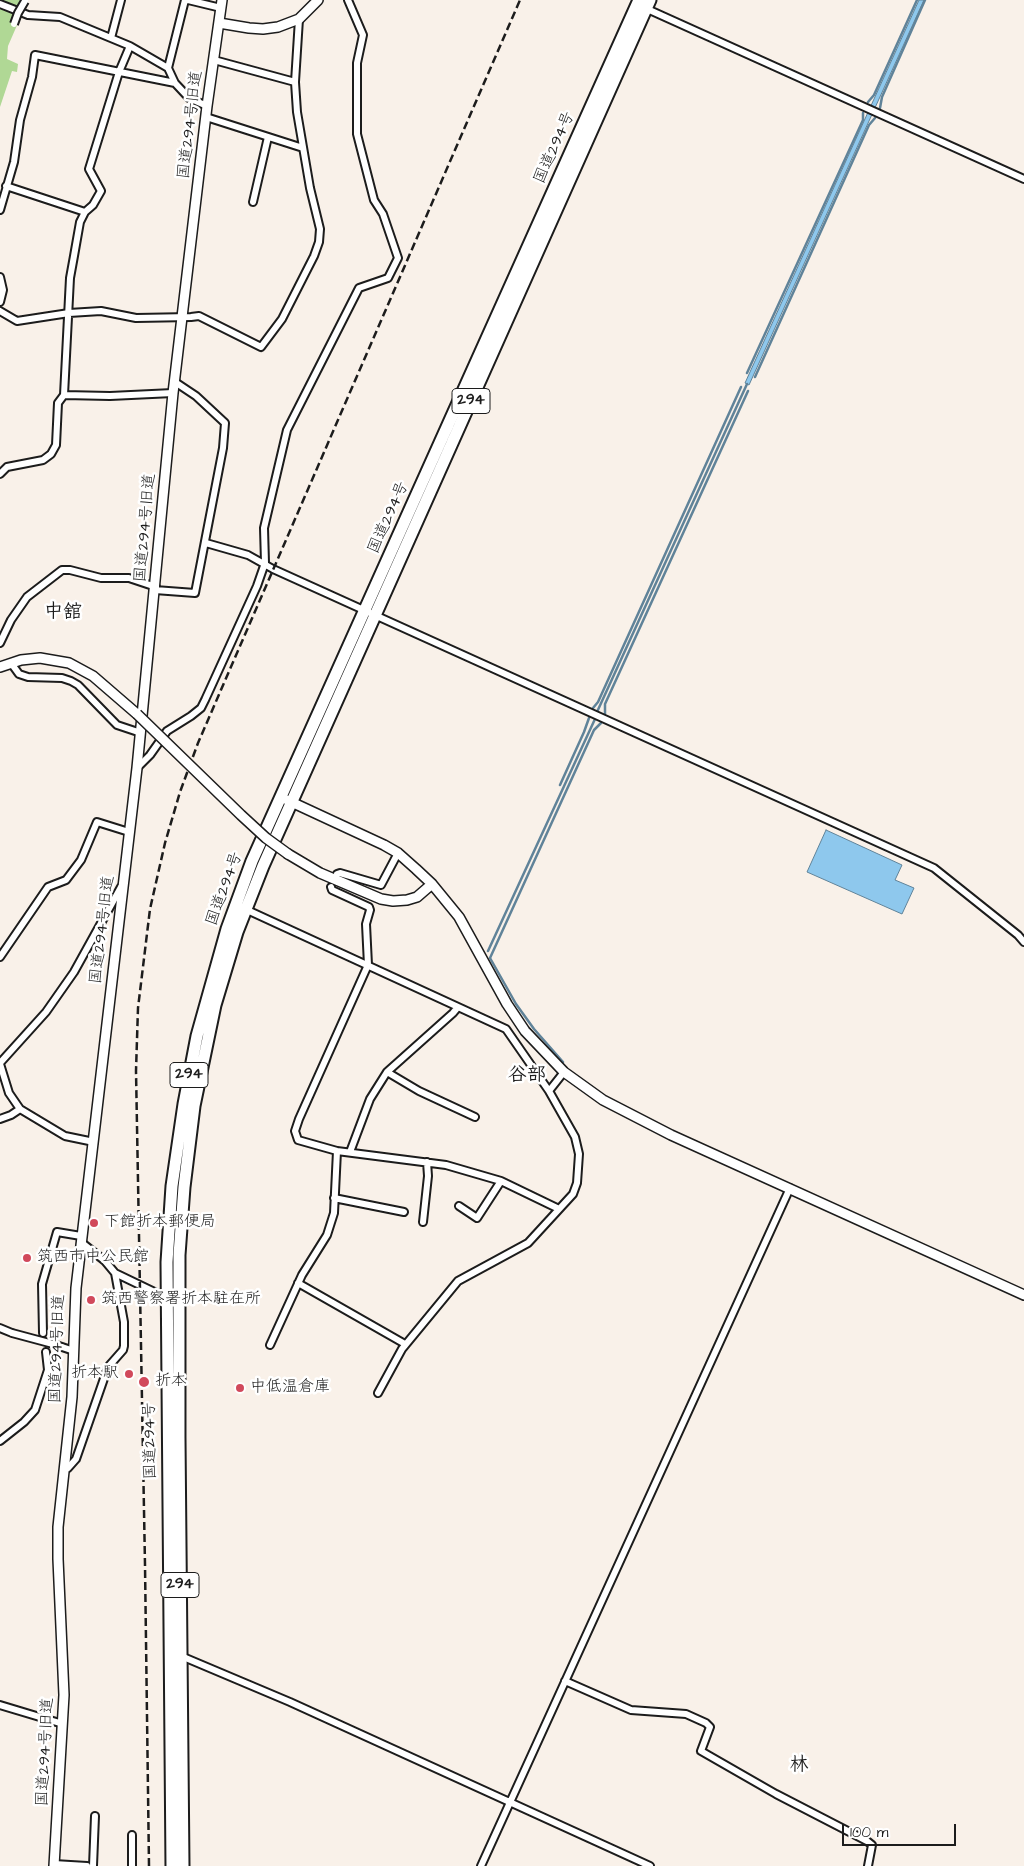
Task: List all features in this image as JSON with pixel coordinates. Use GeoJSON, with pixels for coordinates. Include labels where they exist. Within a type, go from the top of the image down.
{"type":"FeatureCollection","features":[{"type":"Feature","properties":{"kind":"highway","name":"国道294号"},"geometry":{"type":"LineString","coordinates":[[184,1866],[178,1303],[184,1187],[194,1106],[216,1005],[245,909],[286,800],[643,3]]}},
{"type":"Feature","properties":{"kind":"highway","name":"国道294号"},"geometry":{"type":"LineString","coordinates":[[172,1866],[166,1298],[168,1230],[172,1186],[184,1104],[197,1036],[215,970],[252,861],[286,800]]}},
{"type":"Feature","properties":{"kind":"street"},"geometry":{"type":"LineString","coordinates":[[111,38],[121,0]]}},
{"type":"Feature","properties":{"kind":"street"},"geometry":{"type":"LineString","coordinates":[[168,68],[186,0],[222,4]]}},
{"type":"Feature","properties":{"kind":"street"},"geometry":{"type":"LineString","coordinates":[[220,23],[263,29],[278,27],[299,19],[318,0]]}},
{"type":"Feature","properties":{"kind":"street"},"geometry":{"type":"LineString","coordinates":[[137,768],[150,755],[167,732],[201,708],[265,564],[264,528],[287,430],[359,288],[388,278],[398,258],[383,214],[374,200],[357,134],[357,63],[363,35],[348,0]]}},
{"type":"Feature","properties":{"kind":"street"},"geometry":{"type":"LineString","coordinates":[[14,24],[25,1]]}},
{"type":"Feature","properties":{"kind":"street"},"geometry":{"type":"LineString","coordinates":[[643,3],[1024,179]]}},
{"type":"Feature","properties":{"kind":"street"},"geometry":{"type":"LineString","coordinates":[[0,4],[28,14],[60,17],[130,46],[168,68],[174,82],[190,98],[207,106]]}},
{"type":"Feature","properties":{"kind":"street","name":"国道294号旧道"},"geometry":{"type":"LineString","coordinates":[[54,1865],[64,1695],[58,1551],[59,1507],[72,1397],[74,1313],[81,1239],[141,733],[182,317],[207,106],[222,4]]}},
{"type":"Feature","properties":{"kind":"street"},"geometry":{"type":"LineString","coordinates":[[0,311],[17,321],[101,310],[136,318],[199,316],[261,347],[282,319],[314,256],[319,242],[320,230],[310,188],[297,112],[295,82],[299,19]]}},
{"type":"Feature","properties":{"kind":"street"},"geometry":{"type":"LineString","coordinates":[[0,474],[7,467],[43,460],[51,454],[56,445],[58,403],[64,395],[74,256],[80,222],[101,191],[89,169],[119,72],[130,46]]}},
{"type":"Feature","properties":{"kind":"street"},"geometry":{"type":"LineString","coordinates":[[0,210],[14,162],[20,120],[32,77],[35,56],[174,82]]}},
{"type":"Feature","properties":{"kind":"street"},"geometry":{"type":"LineString","coordinates":[[214,60],[295,82]]}},
{"type":"Feature","properties":{"kind":"street"},"geometry":{"type":"LineString","coordinates":[[206,117],[303,148]]}},
{"type":"Feature","properties":{"kind":"street"},"geometry":{"type":"LineString","coordinates":[[253,202],[268,137]]}},
{"type":"Feature","properties":{"kind":"street"},"geometry":{"type":"LineString","coordinates":[[6,186],[85,212]]}},
{"type":"Feature","properties":{"kind":"street"},"geometry":{"type":"LineString","coordinates":[[0,278],[3,290],[0,302]]}},
{"type":"Feature","properties":{"kind":"street"},"geometry":{"type":"LineString","coordinates":[[0,643],[27,597],[62,570],[70,570],[101,578],[129,578],[156,588],[195,593],[223,448],[224,423],[196,396],[175,382]]}},
{"type":"Feature","properties":{"kind":"street"},"geometry":{"type":"LineString","coordinates":[[64,395],[110,396],[174,393]]}},
{"type":"Feature","properties":{"kind":"street"},"geometry":{"type":"LineString","coordinates":[[206,543],[248,555],[273,569],[934,868],[1024,942]]}},
{"type":"Feature","properties":{"kind":"street"},"geometry":{"type":"LineString","coordinates":[[0,667],[40,658],[69,663],[93,676],[137,714],[266,838],[320,873],[381,899],[393,901],[417,897],[432,884]]}},
{"type":"Feature","properties":{"kind":"street"},"geometry":{"type":"LineString","coordinates":[[11,663],[19,674],[28,677],[62,678],[71,681],[78,685],[117,725],[141,733]]}},
{"type":"Feature","properties":{"kind":"street"},"geometry":{"type":"LineString","coordinates":[[286,800],[398,853],[432,884],[459,917],[506,1004],[537,1045],[564,1072],[603,1100],[671,1135],[1024,1295]]}},
{"type":"Feature","properties":{"kind":"street"},"geometry":{"type":"LineString","coordinates":[[0,957],[48,887],[66,880],[89,843],[97,822],[129,832]]}},
{"type":"Feature","properties":{"kind":"street"},"geometry":{"type":"LineString","coordinates":[[337,874],[340,873],[381,885],[398,853]]}},
{"type":"Feature","properties":{"kind":"street"},"geometry":{"type":"LineString","coordinates":[[94,1142],[65,1136],[20,1109],[9,1093],[0,1063],[46,1012],[74,972],[124,882]]}},
{"type":"Feature","properties":{"kind":"street"},"geometry":{"type":"LineString","coordinates":[[332,887],[332,890],[369,906],[370,910],[366,924],[368,965],[303,1110],[295,1131],[298,1140],[337,1150],[446,1165],[501,1181],[560,1209]]}},
{"type":"Feature","properties":{"kind":"street"},"geometry":{"type":"LineString","coordinates":[[245,909],[506,1029],[549,1092],[575,1137],[579,1154],[577,1183],[573,1194],[528,1243],[458,1281],[405,1344],[378,1394]]}},
{"type":"Feature","properties":{"kind":"street"},"geometry":{"type":"LineString","coordinates":[[350,1152],[370,1099],[387,1072],[458,1007]]}},
{"type":"Feature","properties":{"kind":"street"},"geometry":{"type":"LineString","coordinates":[[387,1072],[419,1092],[475,1117]]}},
{"type":"Feature","properties":{"kind":"street"},"geometry":{"type":"LineString","coordinates":[[549,1092],[564,1072]]}},
{"type":"Feature","properties":{"kind":"street"},"geometry":{"type":"LineString","coordinates":[[0,1119],[20,1109]]}},
{"type":"Feature","properties":{"kind":"street"},"geometry":{"type":"LineString","coordinates":[[270,1344],[298,1283],[327,1235],[334,1213],[337,1150]]}},
{"type":"Feature","properties":{"kind":"street"},"geometry":{"type":"LineString","coordinates":[[423,1222],[428,1176],[427,1162]]}},
{"type":"Feature","properties":{"kind":"street"},"geometry":{"type":"LineString","coordinates":[[459,1206],[478,1218],[501,1181]]}},
{"type":"Feature","properties":{"kind":"street"},"geometry":{"type":"LineString","coordinates":[[481,1866],[790,1188]]}},
{"type":"Feature","properties":{"kind":"street"},"geometry":{"type":"LineString","coordinates":[[334,1198],[404,1212]]}},
{"type":"Feature","properties":{"kind":"street"},"geometry":{"type":"LineString","coordinates":[[43,1333],[42,1284],[57,1232],[81,1239],[106,1261],[115,1273],[124,1316],[123,1350],[108,1367],[76,1459],[64,1470]]}},
{"type":"Feature","properties":{"kind":"street"},"geometry":{"type":"LineString","coordinates":[[115,1273],[178,1303]]}},
{"type":"Feature","properties":{"kind":"street"},"geometry":{"type":"LineString","coordinates":[[298,1283],[405,1344]]}},
{"type":"Feature","properties":{"kind":"street"},"geometry":{"type":"LineString","coordinates":[[0,1328],[74,1351]]}},
{"type":"Feature","properties":{"kind":"street"},"geometry":{"type":"LineString","coordinates":[[0,1441],[24,1422],[35,1410],[48,1370],[46,1352]]}},
{"type":"Feature","properties":{"kind":"street"},"geometry":{"type":"LineString","coordinates":[[181,1656],[290,1702],[650,1866]]}},
{"type":"Feature","properties":{"kind":"street"},"geometry":{"type":"LineString","coordinates":[[565,1680],[631,1710],[686,1714],[706,1723],[710,1727],[701,1751],[776,1794],[872,1845],[868,1866]]}},
{"type":"Feature","properties":{"kind":"street"},"geometry":{"type":"LineString","coordinates":[[0,1706],[63,1724]]}},
{"type":"Feature","properties":{"kind":"street"},"geometry":{"type":"LineString","coordinates":[[93,1866],[95,1816]]}},
{"type":"Feature","properties":{"kind":"street"},"geometry":{"type":"LineString","coordinates":[[132,1835],[132,1866]]}},
{"type":"Feature","properties":{"kind":"street"},"geometry":{"type":"LineString","coordinates":[[54,1865],[87,1866]]}},
{"type":"Feature","properties":{"kind":"green space"},"geometry":{"type":"Polygon","coordinates":[[[0,0],[28,0],[8,46],[7,59],[18,64],[17,72],[12,71],[0,107],[0,0]]]}},
{"type":"Feature","properties":{"kind":"water"},"geometry":{"type":"Polygon","coordinates":[[[919,0],[924,0],[749,385],[745,383],[919,0]]]}},
{"type":"Feature","properties":{"kind":"water"},"geometry":{"type":"Polygon","coordinates":[[[826,830],[902,865],[895,880],[914,888],[902,914],[807,872],[826,830]]]}},
{"type":"Feature","properties":{"kind":"waterway"},"geometry":{"type":"LineString","coordinates":[[868,102],[874,95],[917,0]]}},
{"type":"Feature","properties":{"kind":"waterway"},"geometry":{"type":"LineString","coordinates":[[880,108],[882,97],[925,0]]}},
{"type":"Feature","properties":{"kind":"waterway"},"geometry":{"type":"LineString","coordinates":[[747,373],[863,120],[863,113]]}},
{"type":"Feature","properties":{"kind":"waterway"},"geometry":{"type":"LineString","coordinates":[[755,377],[869,125],[875,118]]}},
{"type":"Feature","properties":{"kind":"waterway"},"geometry":{"type":"LineString","coordinates":[[597,712],[747,384]]}},
{"type":"Feature","properties":{"kind":"waterway"},"geometry":{"type":"LineString","coordinates":[[593,708],[598,702],[741,387]]}},
{"type":"Feature","properties":{"kind":"waterway"},"geometry":{"type":"LineString","coordinates":[[605,714],[605,704],[748,391]]}},
{"type":"Feature","properties":{"kind":"waterway"},"geometry":{"type":"LineString","coordinates":[[560,785],[589,718]]}},
{"type":"Feature","properties":{"kind":"waterway"},"geometry":{"type":"LineString","coordinates":[[488,951],[595,719]]}},
{"type":"Feature","properties":{"kind":"waterway"},"geometry":{"type":"LineString","coordinates":[[563,1062],[534,1029],[516,1004],[490,958],[594,730],[601,723]]}},
{"type":"Feature","properties":{"kind":"railway"},"geometry":{"type":"LineString","coordinates":[[149,1866],[136,1071],[138,1008],[150,909],[165,843],[180,792],[198,743],[520,0]]}},
{"type":"Feature","properties":{"kind":"place","name":"下館折本郵便局"},"geometry":{"type":"Point","coordinates":[94,1223]}},
{"type":"Feature","properties":{"kind":"place","name":"筑西市中公民館"},"geometry":{"type":"Point","coordinates":[27,1258]}},
{"type":"Feature","properties":{"kind":"place","name":"筑西警察署折本駐在所"},"geometry":{"type":"Point","coordinates":[91,1300]}},
{"type":"Feature","properties":{"kind":"place","name":"折本駅"},"geometry":{"type":"Point","coordinates":[129,1374]}},
{"type":"Feature","properties":{"kind":"place","name":"折本"},"geometry":{"type":"Point","coordinates":[144,1382]}},
{"type":"Feature","properties":{"kind":"place","name":"中低温倉庫"},"geometry":{"type":"Point","coordinates":[240,1388]}},
{"type":"Feature","properties":{"kind":"district","name":"中舘"},"geometry":{"type":"Point","coordinates":[63,613]}},
{"type":"Feature","properties":{"kind":"district","name":"谷部"},"geometry":{"type":"Point","coordinates":[527,1076]}},
{"type":"Feature","properties":{"kind":"district","name":"林"},"geometry":{"type":"Point","coordinates":[799,1766]}}]}
